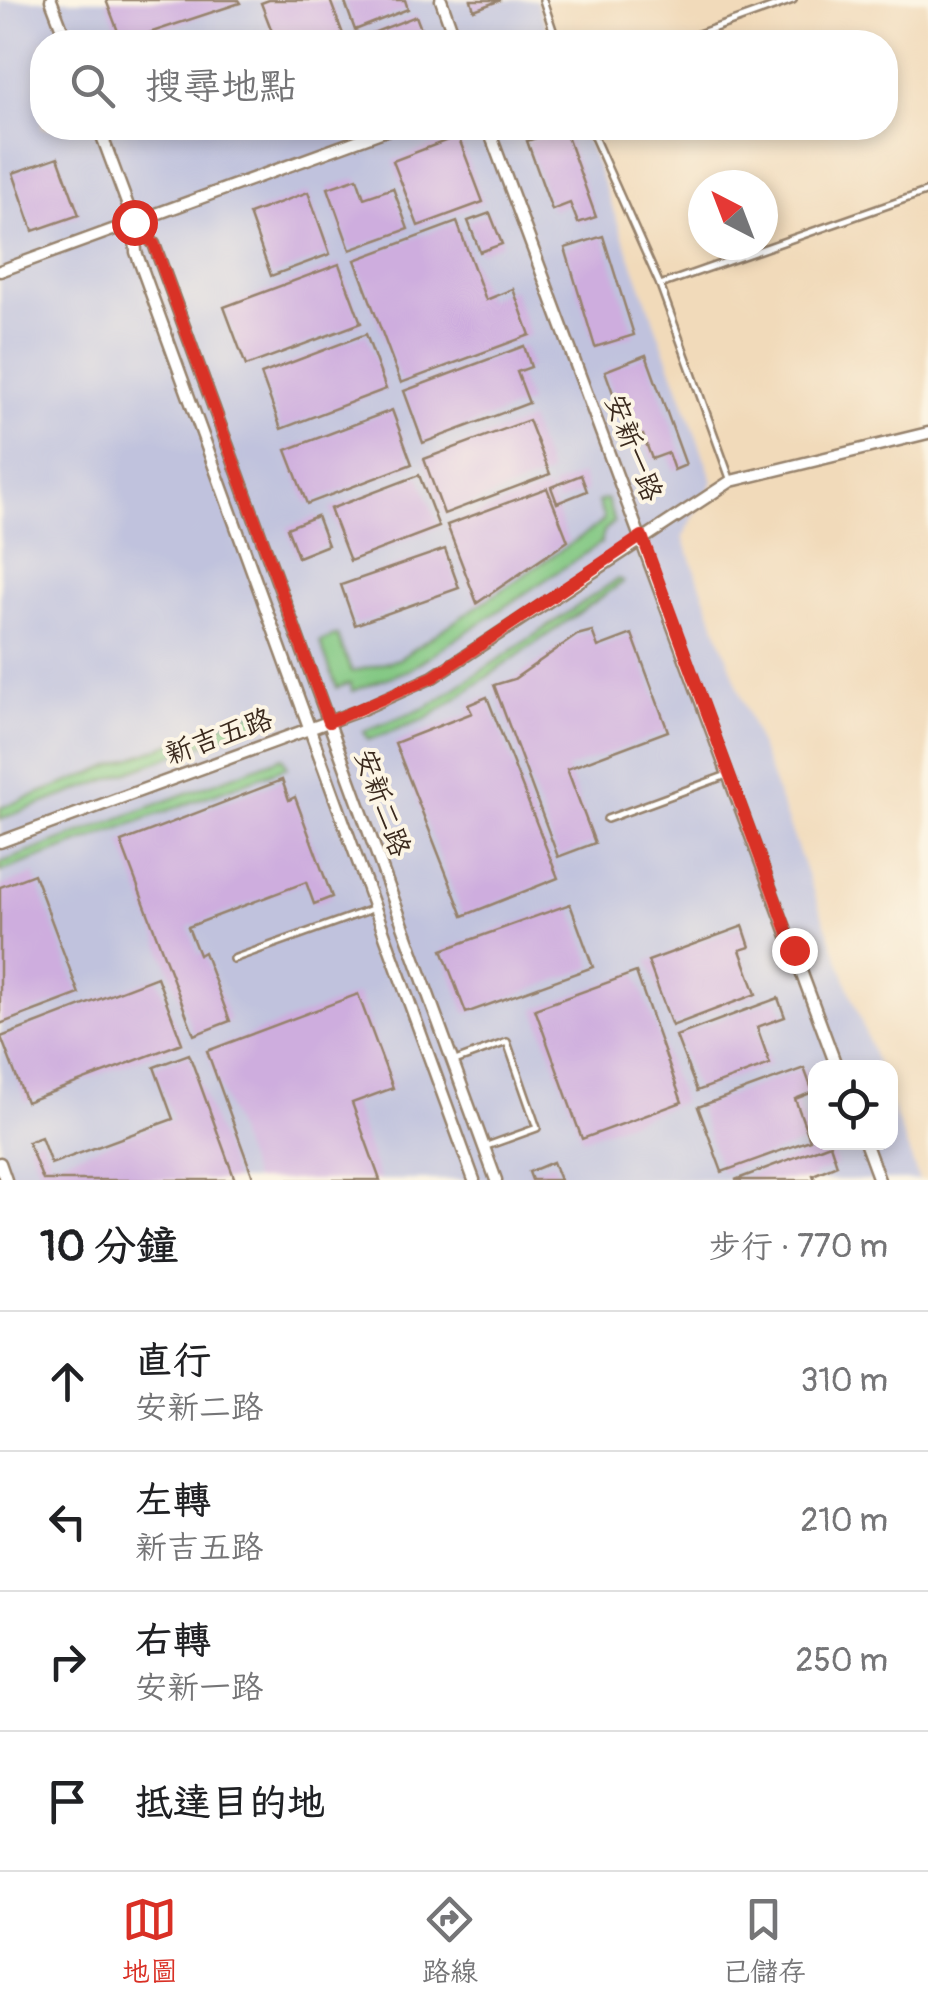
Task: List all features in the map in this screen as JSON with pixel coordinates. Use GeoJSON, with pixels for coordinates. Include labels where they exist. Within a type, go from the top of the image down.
{"type":"FeatureCollection","features":[{"type":"Feature","properties":{"kind":"street"},"geometry":{"type":"LineString","coordinates":[[52,0],[63,30]]}},
{"type":"Feature","properties":{"kind":"street"},"geometry":{"type":"LineString","coordinates":[[441,0],[452,30]]}},
{"type":"Feature","properties":{"kind":"street","name":"安新二路"},"geometry":{"type":"LineString","coordinates":[[103,140],[134,222],[136,252],[474,1180]]}},
{"type":"Feature","properties":{"kind":"street"},"geometry":{"type":"LineString","coordinates":[[0,271],[359,140]]}},
{"type":"Feature","properties":{"kind":"street","name":"安新一路"},"geometry":{"type":"LineString","coordinates":[[493,140],[834,1060]]}},
{"type":"Feature","properties":{"kind":"street","name":"安新二路"},"geometry":{"type":"LineString","coordinates":[[134,222],[154,244],[496,1180]]}},
{"type":"Feature","properties":{"kind":"street","name":"新吉五路"},"geometry":{"type":"LineString","coordinates":[[0,842],[329,722],[433,677],[730,481],[928,433]]}},
{"type":"Feature","properties":{"kind":"street"},"geometry":{"type":"LineString","coordinates":[[868,1150],[878,1180]]}},
{"type":"Feature","properties":{"kind":"street"},"geometry":{"type":"LineString","coordinates":[[0,1164],[6,1180]]}},
{"type":"Feature","properties":{"kind":"lane"},"geometry":{"type":"LineString","coordinates":[[543,0],[553,30]]}},
{"type":"Feature","properties":{"kind":"lane"},"geometry":{"type":"LineString","coordinates":[[709,30],[793,0]]}},
{"type":"Feature","properties":{"kind":"lane"},"geometry":{"type":"LineString","coordinates":[[595,140],[660,284],[730,481]]}},
{"type":"Feature","properties":{"kind":"lane"},"geometry":{"type":"LineString","coordinates":[[660,284],[928,191]]}},
{"type":"Feature","properties":{"kind":"lane"},"geometry":{"type":"LineString","coordinates":[[607,819],[730,774]]}},
{"type":"Feature","properties":{"kind":"lane"},"geometry":{"type":"LineString","coordinates":[[233,959],[374,908]]}},
{"type":"Feature","properties":{"kind":"lane"},"geometry":{"type":"LineString","coordinates":[[453,1062],[506,1042],[513,1060],[537,1128],[484,1147]]}},
{"type":"Feature","properties":{"kind":"shaded area"},"geometry":{"type":"Polygon","coordinates":[[[0,0],[536,0],[547,30],[30,30],[30,140],[587,140],[713,481],[683,537],[875,1060],[808,1060],[808,1150],[898,1150],[898,1122],[919,1180],[0,1180],[0,0]]]}},
{"type":"Feature","properties":{"kind":"green space"},"geometry":{"type":"Polygon","coordinates":[[[607,499],[614,522],[604,531],[601,543],[409,670],[352,691],[350,683],[337,688],[320,642],[337,635],[352,672],[399,659],[600,524],[604,519],[598,502],[607,499]]]}},
{"type":"Feature","properties":{"kind":"green space"},"geometry":{"type":"Polygon","coordinates":[[[618,579],[623,582],[428,718],[368,740],[364,731],[428,707],[618,579]]]}},
{"type":"Feature","properties":{"kind":"green space"},"geometry":{"type":"Polygon","coordinates":[[[265,708],[270,720],[0,819],[0,808],[265,708]]]}},
{"type":"Feature","properties":{"kind":"green space"},"geometry":{"type":"Polygon","coordinates":[[[283,757],[287,767],[0,872],[0,863],[283,757]]]}},
{"type":"Feature","properties":{"kind":"building"},"geometry":{"type":"Polygon","coordinates":[[[106,0],[240,3],[158,30],[117,30],[106,0]]]}},
{"type":"Feature","properties":{"kind":"building"},"geometry":{"type":"Polygon","coordinates":[[[330,0],[341,30],[271,30],[261,3],[330,0]]]}},
{"type":"Feature","properties":{"kind":"building"},"geometry":{"type":"Polygon","coordinates":[[[344,0],[405,0],[408,9],[355,30],[344,0]]]}},
{"type":"Feature","properties":{"kind":"building"},"geometry":{"type":"Polygon","coordinates":[[[471,0],[501,0],[474,10],[471,0]]]}},
{"type":"Feature","properties":{"kind":"building"},"geometry":{"type":"Polygon","coordinates":[[[416,16],[421,30],[380,30],[416,16]]]}},
{"type":"Feature","properties":{"kind":"building"},"geometry":{"type":"Polygon","coordinates":[[[448,140],[460,140],[483,202],[418,226],[393,161],[448,140]]]}},
{"type":"Feature","properties":{"kind":"building"},"geometry":{"type":"Polygon","coordinates":[[[568,140],[596,217],[578,223],[570,203],[552,210],[527,141],[568,140]]]}},
{"type":"Feature","properties":{"kind":"building"},"geometry":{"type":"Polygon","coordinates":[[[58,157],[79,215],[33,231],[13,173],[58,157]]]}},
{"type":"Feature","properties":{"kind":"building"},"geometry":{"type":"Polygon","coordinates":[[[357,178],[364,198],[393,188],[408,229],[350,250],[328,188],[357,178]]]}},
{"type":"Feature","properties":{"kind":"building"},"geometry":{"type":"Polygon","coordinates":[[[308,192],[330,254],[271,276],[249,214],[308,192]]]}},
{"type":"Feature","properties":{"kind":"building"},"geometry":{"type":"Polygon","coordinates":[[[490,213],[502,244],[480,252],[468,221],[490,213]]]}},
{"type":"Feature","properties":{"kind":"building"},"geometry":{"type":"Polygon","coordinates":[[[457,222],[486,300],[513,289],[530,335],[401,383],[355,260],[457,222]]]}},
{"type":"Feature","properties":{"kind":"building"},"geometry":{"type":"Polygon","coordinates":[[[603,236],[634,335],[595,347],[565,248],[603,236]]]}},
{"type":"Feature","properties":{"kind":"building"},"geometry":{"type":"Polygon","coordinates":[[[339,264],[361,323],[246,366],[224,307],[339,264]]]}},
{"type":"Feature","properties":{"kind":"building"},"geometry":{"type":"Polygon","coordinates":[[[366,334],[386,389],[281,429],[261,374],[366,334]]]}},
{"type":"Feature","properties":{"kind":"building"},"geometry":{"type":"Polygon","coordinates":[[[524,346],[531,367],[517,372],[529,403],[423,443],[404,391],[524,346]]]}},
{"type":"Feature","properties":{"kind":"building"},"geometry":{"type":"Polygon","coordinates":[[[646,355],[686,465],[674,470],[668,453],[652,459],[643,435],[630,440],[605,371],[646,355]]]}},
{"type":"Feature","properties":{"kind":"building"},"geometry":{"type":"Polygon","coordinates":[[[392,410],[412,464],[307,504],[286,450],[392,410]]]}},
{"type":"Feature","properties":{"kind":"building"},"geometry":{"type":"Polygon","coordinates":[[[529,420],[550,474],[444,514],[424,459],[529,420]]]}},
{"type":"Feature","properties":{"kind":"building"},"geometry":{"type":"Polygon","coordinates":[[[419,475],[439,527],[350,561],[330,509],[419,475]]]}},
{"type":"Feature","properties":{"kind":"building"},"geometry":{"type":"Polygon","coordinates":[[[581,475],[587,491],[557,503],[551,487],[581,475]]]}},
{"type":"Feature","properties":{"kind":"building"},"geometry":{"type":"Polygon","coordinates":[[[547,488],[568,541],[477,603],[447,525],[547,488]]]}},
{"type":"Feature","properties":{"kind":"building"},"geometry":{"type":"Polygon","coordinates":[[[317,516],[328,545],[298,557],[287,528],[317,516]]]}},
{"type":"Feature","properties":{"kind":"building"},"geometry":{"type":"Polygon","coordinates":[[[445,549],[459,588],[355,625],[341,585],[445,549]]]}},
{"type":"Feature","properties":{"kind":"building"},"geometry":{"type":"Polygon","coordinates":[[[592,631],[598,647],[632,634],[668,731],[567,769],[595,843],[558,857],[494,685],[514,679],[577,635],[592,631]]]}},
{"type":"Feature","properties":{"kind":"building"},"geometry":{"type":"Polygon","coordinates":[[[487,697],[558,878],[463,916],[395,743],[472,713],[468,705],[487,697]]]}},
{"type":"Feature","properties":{"kind":"building"},"geometry":{"type":"Polygon","coordinates":[[[282,780],[289,800],[295,797],[332,897],[314,904],[306,882],[188,927],[199,955],[204,952],[230,1021],[194,1035],[121,842],[282,780]]]}},
{"type":"Feature","properties":{"kind":"building"},"geometry":{"type":"Polygon","coordinates":[[[34,874],[79,994],[0,1024],[0,887],[34,874]]]}},
{"type":"Feature","properties":{"kind":"building"},"geometry":{"type":"Polygon","coordinates":[[[570,904],[593,967],[466,1013],[442,950],[570,904]]]}},
{"type":"Feature","properties":{"kind":"building"},"geometry":{"type":"Polygon","coordinates":[[[743,926],[750,947],[740,950],[756,994],[672,1026],[648,961],[743,926]]]}},
{"type":"Feature","properties":{"kind":"building"},"geometry":{"type":"Polygon","coordinates":[[[636,972],[682,1102],[582,1139],[535,1009],[636,972]]]}},
{"type":"Feature","properties":{"kind":"building"},"geometry":{"type":"Polygon","coordinates":[[[157,977],[182,1043],[26,1102],[1,1037],[157,977]]]}},
{"type":"Feature","properties":{"kind":"building"},"geometry":{"type":"Polygon","coordinates":[[[358,994],[393,1088],[352,1103],[380,1180],[254,1180],[207,1051],[358,994]]]}},
{"type":"Feature","properties":{"kind":"building"},"geometry":{"type":"Polygon","coordinates":[[[778,998],[785,1017],[757,1027],[770,1064],[697,1091],[676,1036],[778,998]]]}},
{"type":"Feature","properties":{"kind":"building"},"geometry":{"type":"Polygon","coordinates":[[[189,1054],[235,1180],[43,1180],[28,1142],[41,1137],[51,1164],[173,1119],[154,1067],[189,1054]]]}},
{"type":"Feature","properties":{"kind":"building"},"geometry":{"type":"Polygon","coordinates":[[[804,1068],[808,1094],[795,1099],[808,1141],[722,1172],[698,1107],[804,1068]]]}},
{"type":"Feature","properties":{"kind":"building"},"geometry":{"type":"Polygon","coordinates":[[[814,1150],[832,1150],[837,1165],[813,1175],[815,1180],[735,1180],[814,1150]]]}},
{"type":"Feature","properties":{"kind":"building"},"geometry":{"type":"Polygon","coordinates":[[[553,1162],[560,1180],[532,1180],[529,1172],[553,1162]]]}},
{"type":"Feature","properties":{"kind":"route"},"geometry":{"type":"LineString","coordinates":[[134,222],[154,244],[329,722],[433,677],[642,536],[794,950]]}}]}
